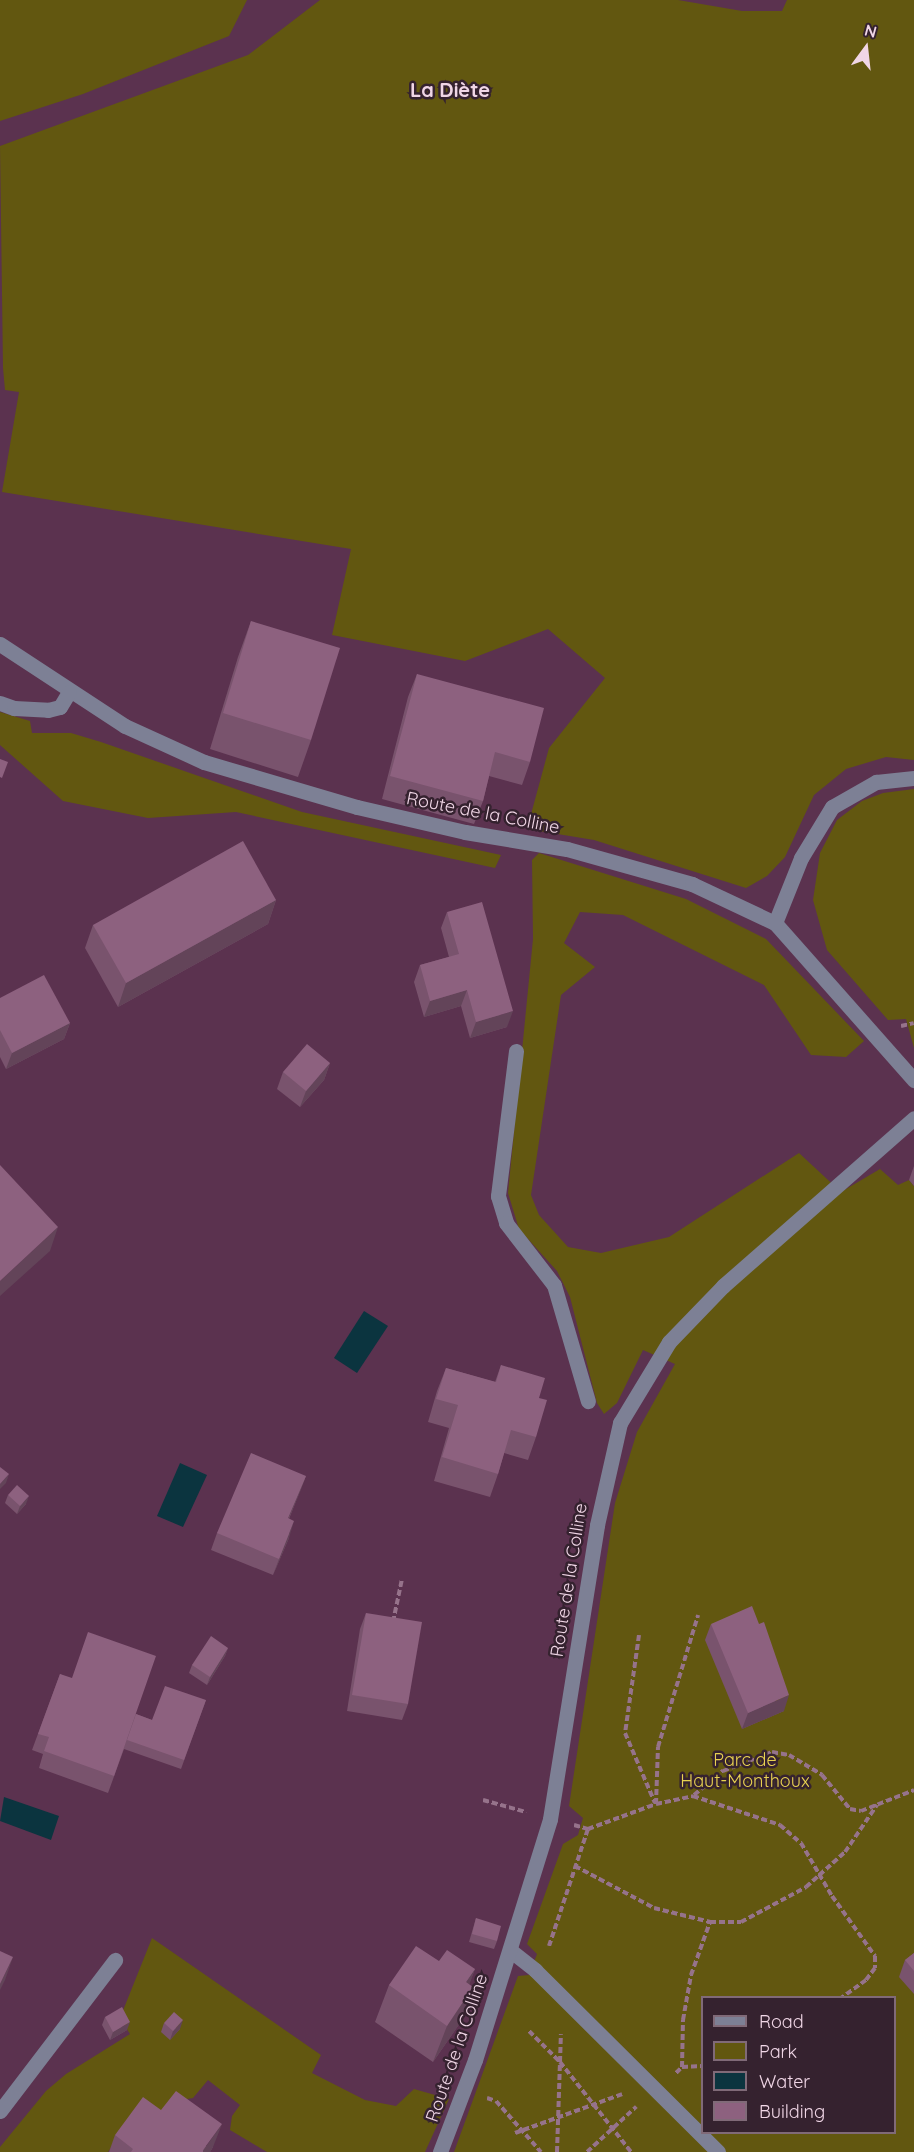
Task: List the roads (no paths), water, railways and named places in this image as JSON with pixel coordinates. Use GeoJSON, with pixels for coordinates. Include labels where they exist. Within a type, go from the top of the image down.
{"type":"FeatureCollection","features":[{"type":"Feature","properties":{"kind":"street","name":"Route de la Colline"},"geometry":{"type":"LineString","coordinates":[[0,644],[69,693],[125,726],[204,762],[285,789],[465,832],[567,849],[692,884],[775,923],[821,971],[914,1080]]}},
{"type":"Feature","properties":{"kind":"street"},"geometry":{"type":"LineString","coordinates":[[0,703],[14,708],[48,710],[60,707],[69,693]]}},
{"type":"Feature","properties":{"kind":"street"},"geometry":{"type":"LineString","coordinates":[[775,923],[801,858],[832,807],[876,782],[914,778]]}},
{"type":"Feature","properties":{"kind":"street"},"geometry":{"type":"LineString","coordinates":[[516,1051],[498,1196],[506,1223],[554,1285],[588,1401]]}},
{"type":"Feature","properties":{"kind":"street","name":"Route de la Colline"},"geometry":{"type":"LineString","coordinates":[[440,2152],[511,1951],[550,1819],[610,1455],[639,1388],[669,1342],[723,1286],[914,1118]]}},
{"type":"Feature","properties":{"kind":"street"},"geometry":{"type":"LineString","coordinates":[[511,1951],[535,1970],[562,2000],[718,2152]]}},
{"type":"Feature","properties":{"kind":"street"},"geometry":{"type":"LineString","coordinates":[[0,2111],[115,1960]]}},
{"type":"Feature","properties":{"kind":"water"},"geometry":{"type":"Polygon","coordinates":[[[364,1311],[388,1326],[357,1373],[334,1358],[364,1311]]]}},
{"type":"Feature","properties":{"kind":"water"},"geometry":{"type":"Polygon","coordinates":[[[180,1463],[207,1475],[183,1527],[157,1516],[180,1463]]]}},
{"type":"Feature","properties":{"kind":"water"},"geometry":{"type":"Polygon","coordinates":[[[4,1797],[59,1816],[51,1840],[0,1821],[4,1797]]]}},
{"type":"Feature","properties":{"kind":"district","name":"La Diète"},"geometry":{"type":"Point","coordinates":[450,89]}},
{"type":"Feature","properties":{"kind":"park label","name":"Parc de Haut-Monthoux"},"geometry":{"type":"Point","coordinates":[745,1771]}}]}
